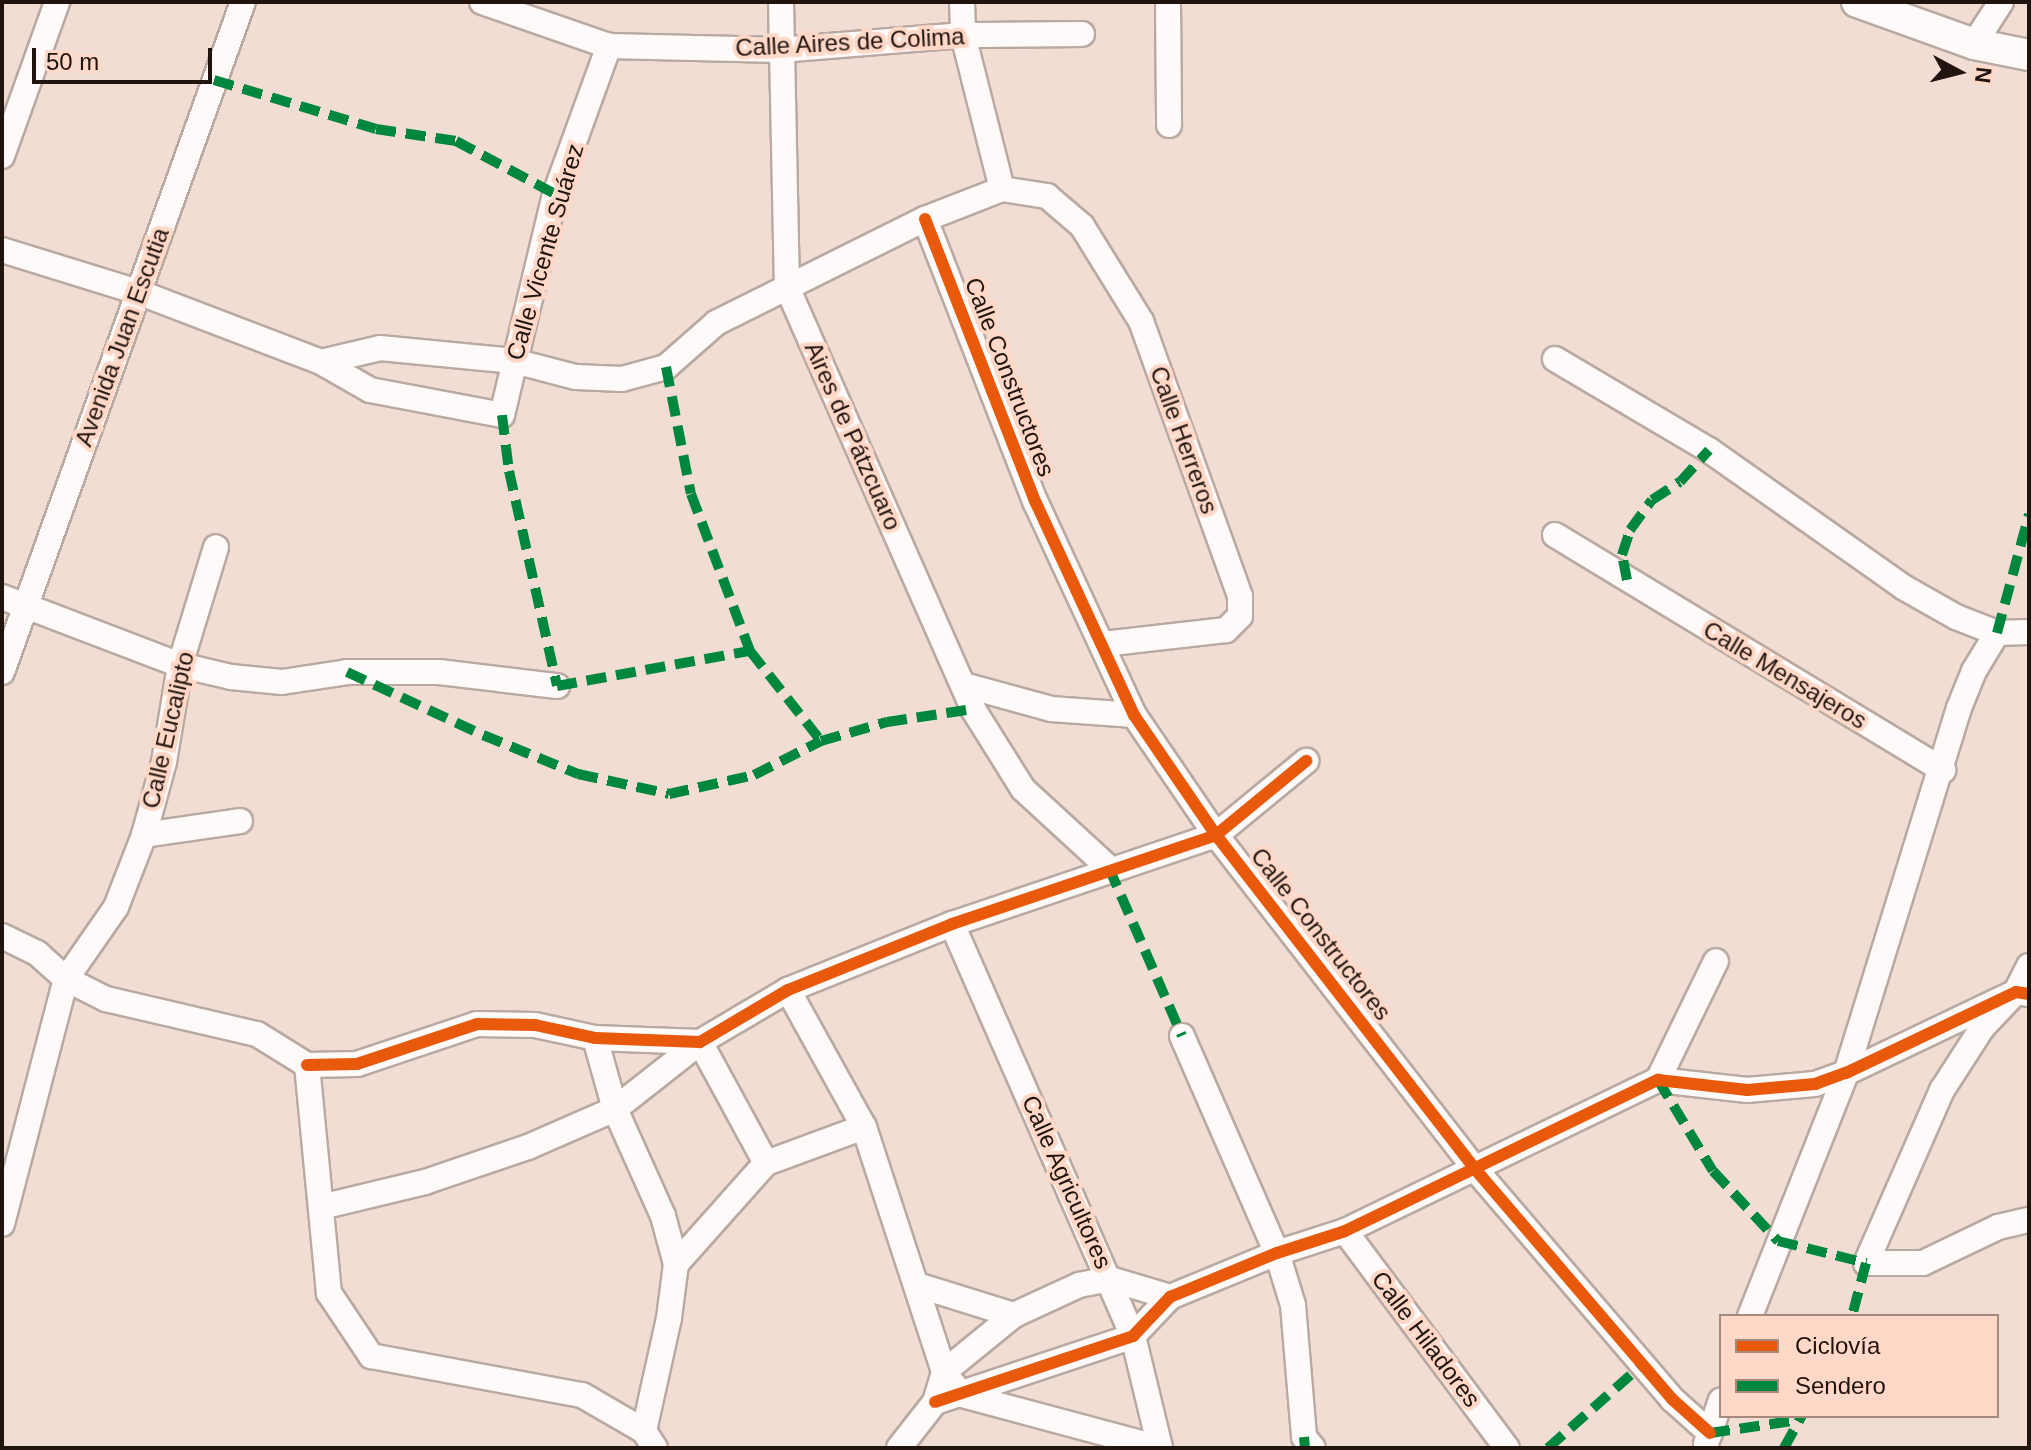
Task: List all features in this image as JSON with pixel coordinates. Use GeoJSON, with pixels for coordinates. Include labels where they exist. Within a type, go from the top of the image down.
{"type":"FeatureCollection","features":[{"type":"Feature","properties":{"kind":"main road"},"geometry":{"type":"LineString","coordinates":[[1857,2],[1974,44],[2029,55]]}},
{"type":"Feature","properties":{"kind":"street"},"geometry":{"type":"LineString","coordinates":[[2,156],[57,2]]}},
{"type":"Feature","properties":{"kind":"street","name":"Avenida Juan Escutia"},"geometry":{"type":"LineString","coordinates":[[2,672],[13,602],[138,292],[243,2]]}},
{"type":"Feature","properties":{"kind":"street","name":"Calle Aires de Colima"},"geometry":{"type":"LineString","coordinates":[[482,2],[609,46],[780,50],[963,35],[1082,34]]}},
{"type":"Feature","properties":{"kind":"street","name":"Aires de Pátzcuaro"},"geometry":{"type":"LineString","coordinates":[[781,2],[787,287],[973,709],[1023,789],[1109,868]]}},
{"type":"Feature","properties":{"kind":"street"},"geometry":{"type":"LineString","coordinates":[[2,250],[138,292],[321,362],[380,348],[514,361],[576,377],[622,379],[666,367],[716,323],[925,219],[1002,189],[963,35],[962,2]]}},
{"type":"Feature","properties":{"kind":"street"},"geometry":{"type":"LineString","coordinates":[[1168,2],[1169,125]]}},
{"type":"Feature","properties":{"kind":"street"},"geometry":{"type":"LineString","coordinates":[[1974,44],[2001,2]]}},
{"type":"Feature","properties":{"kind":"street","name":"Calle Vicente Suárez"},"geometry":{"type":"LineString","coordinates":[[321,362],[370,390],[502,415],[555,194],[609,46]]}},
{"type":"Feature","properties":{"kind":"street","name":"Calle Herreros"},"geometry":{"type":"LineString","coordinates":[[1002,189],[1047,196],[1082,226],[1141,321],[1240,596],[1240,616],[1226,630],[1103,644]]}},
{"type":"Feature","properties":{"kind":"street","name":"Calle Constructores"},"geometry":{"type":"LineString","coordinates":[[925,219],[1036,503],[1134,715],[1216,835],[1475,1169],[1707,1440]]}},
{"type":"Feature","properties":{"kind":"street"},"geometry":{"type":"LineString","coordinates":[[1555,359],[1709,450],[1903,587],[1956,617],[1997,633],[2029,632]]}},
{"type":"Feature","properties":{"kind":"street","name":"Calle Mensajeros"},"geometry":{"type":"LineString","coordinates":[[1555,535],[1943,770]]}},
{"type":"Feature","properties":{"kind":"street","name":"Calle Eucalipto"},"geometry":{"type":"LineString","coordinates":[[2,1224],[66,979],[116,907],[144,835],[164,762],[180,665],[216,547]]}},
{"type":"Feature","properties":{"kind":"street"},"geometry":{"type":"LineString","coordinates":[[13,602],[180,665],[231,677],[282,682],[347,672],[439,672],[557,686]]}},
{"type":"Feature","properties":{"kind":"street"},"geometry":{"type":"LineString","coordinates":[[1751,1314],[1846,1073],[1943,770],[1959,708],[1974,671],[1997,633]]}},
{"type":"Feature","properties":{"kind":"street"},"geometry":{"type":"LineString","coordinates":[[964,685],[1051,709],[1134,715]]}},
{"type":"Feature","properties":{"kind":"street"},"geometry":{"type":"LineString","coordinates":[[321,1207],[425,1182],[528,1147],[615,1109],[700,1042],[788,990],[952,924],[1109,868],[1216,835],[1306,761]]}},
{"type":"Feature","properties":{"kind":"street"},"geometry":{"type":"LineString","coordinates":[[144,835],[240,821]]}},
{"type":"Feature","properties":{"kind":"street","name":"Calle Agricultores"},"geometry":{"type":"LineString","coordinates":[[952,924],[1133,1336],[1160,1448]]}},
{"type":"Feature","properties":{"kind":"street"},"geometry":{"type":"LineString","coordinates":[[2,936],[37,953],[66,979],[106,999],[257,1034],[307,1065],[357,1064],[477,1024],[535,1025],[595,1038],[700,1042]]}},
{"type":"Feature","properties":{"kind":"street"},"geometry":{"type":"LineString","coordinates":[[1658,1080],[1716,961]]}},
{"type":"Feature","properties":{"kind":"street"},"geometry":{"type":"LineString","coordinates":[[2029,966],[2022,993],[1982,1028],[1942,1090],[1866,1263],[1923,1263],[1998,1227],[2029,1220]]}},
{"type":"Feature","properties":{"kind":"street"},"geometry":{"type":"LineString","coordinates":[[788,990],[864,1127],[944,1372],[962,1395],[1160,1448]]}},
{"type":"Feature","properties":{"kind":"street"},"geometry":{"type":"LineString","coordinates":[[935,1402],[1133,1336],[1170,1297],[1277,1253],[1345,1231],[1658,1080],[1747,1090],[1815,1084],[1846,1073],[2022,993]]}},
{"type":"Feature","properties":{"kind":"street"},"geometry":{"type":"LineString","coordinates":[[1182,1036],[1277,1253],[1293,1305],[1304,1437],[1313,1448]]}},
{"type":"Feature","properties":{"kind":"street"},"geometry":{"type":"LineString","coordinates":[[307,1065],[329,1293],[371,1356],[582,1395],[650,1440],[676,1264],[663,1216],[615,1109],[595,1038]]}},
{"type":"Feature","properties":{"kind":"street"},"geometry":{"type":"LineString","coordinates":[[700,1042],[766,1163]]}},
{"type":"Feature","properties":{"kind":"street"},"geometry":{"type":"LineString","coordinates":[[676,1264],[766,1163],[864,1127]]}},
{"type":"Feature","properties":{"kind":"street","name":"Calle Hiladores"},"geometry":{"type":"LineString","coordinates":[[1345,1231],[1507,1448]]}},
{"type":"Feature","properties":{"kind":"street"},"geometry":{"type":"LineString","coordinates":[[900,1448],[935,1402],[944,1372],[1014,1315],[1079,1285],[1110,1279],[1170,1297]]}},
{"type":"Feature","properties":{"kind":"street"},"geometry":{"type":"LineString","coordinates":[[917,1285],[1014,1315]]}},
{"type":"Feature","properties":{"kind":"street"},"geometry":{"type":"LineString","coordinates":[[1707,1440],[1719,1406]]}},
{"type":"Feature","properties":{"kind":"marked path"},"geometry":{"type":"LineString","coordinates":[[214,80],[376,129],[456,141],[555,194]]}},
{"type":"Feature","properties":{"kind":"marked path"},"geometry":{"type":"LineString","coordinates":[[666,367],[691,494],[750,651],[821,741]]}},
{"type":"Feature","properties":{"kind":"marked path"},"geometry":{"type":"LineString","coordinates":[[502,415],[509,471],[557,686],[750,651]]}},
{"type":"Feature","properties":{"kind":"marked path"},"geometry":{"type":"LineString","coordinates":[[1627,580],[1622,555],[1630,530],[1652,500],[1680,482],[1709,450]]}},
{"type":"Feature","properties":{"kind":"marked path"},"geometry":{"type":"LineString","coordinates":[[1997,633],[2029,514]]}},
{"type":"Feature","properties":{"kind":"marked path"},"geometry":{"type":"LineString","coordinates":[[347,672],[483,735],[578,774],[669,794],[754,775],[821,741],[887,722],[973,709]]}},
{"type":"Feature","properties":{"kind":"marked path"},"geometry":{"type":"LineString","coordinates":[[1109,868],[1182,1036]]}},
{"type":"Feature","properties":{"kind":"marked path"},"geometry":{"type":"LineString","coordinates":[[1658,1080],[1713,1171],[1778,1241],[1866,1263],[1853,1314]]}},
{"type":"Feature","properties":{"kind":"marked path"},"geometry":{"type":"LineString","coordinates":[[1548,1448],[1644,1363]]}},
{"type":"Feature","properties":{"kind":"marked path"},"geometry":{"type":"LineString","coordinates":[[1784,1448],[1801,1418]]}},
{"type":"Feature","properties":{"kind":"marked path"},"geometry":{"type":"LineString","coordinates":[[1710,1433],[1799,1420]]}},
{"type":"Feature","properties":{"kind":"marked path"},"geometry":{"type":"LineString","coordinates":[[1304,1437],[1305,1448]]}},
{"type":"Feature","properties":{"kind":"cycle path"},"geometry":{"type":"LineString","coordinates":[[925,219],[1036,503],[1134,715],[1216,835],[1475,1169],[1672,1399],[1710,1433]]}},
{"type":"Feature","properties":{"kind":"cycle path"},"geometry":{"type":"LineString","coordinates":[[307,1065],[357,1064],[477,1024],[535,1025],[595,1038],[700,1042],[788,990],[952,924],[1216,835],[1306,761]]}},
{"type":"Feature","properties":{"kind":"cycle path"},"geometry":{"type":"LineString","coordinates":[[935,1402],[1133,1336],[1170,1297],[1277,1253],[1345,1231],[1658,1080],[1747,1090],[1815,1084],[1846,1073],[2016,992],[2029,994]]}}]}
